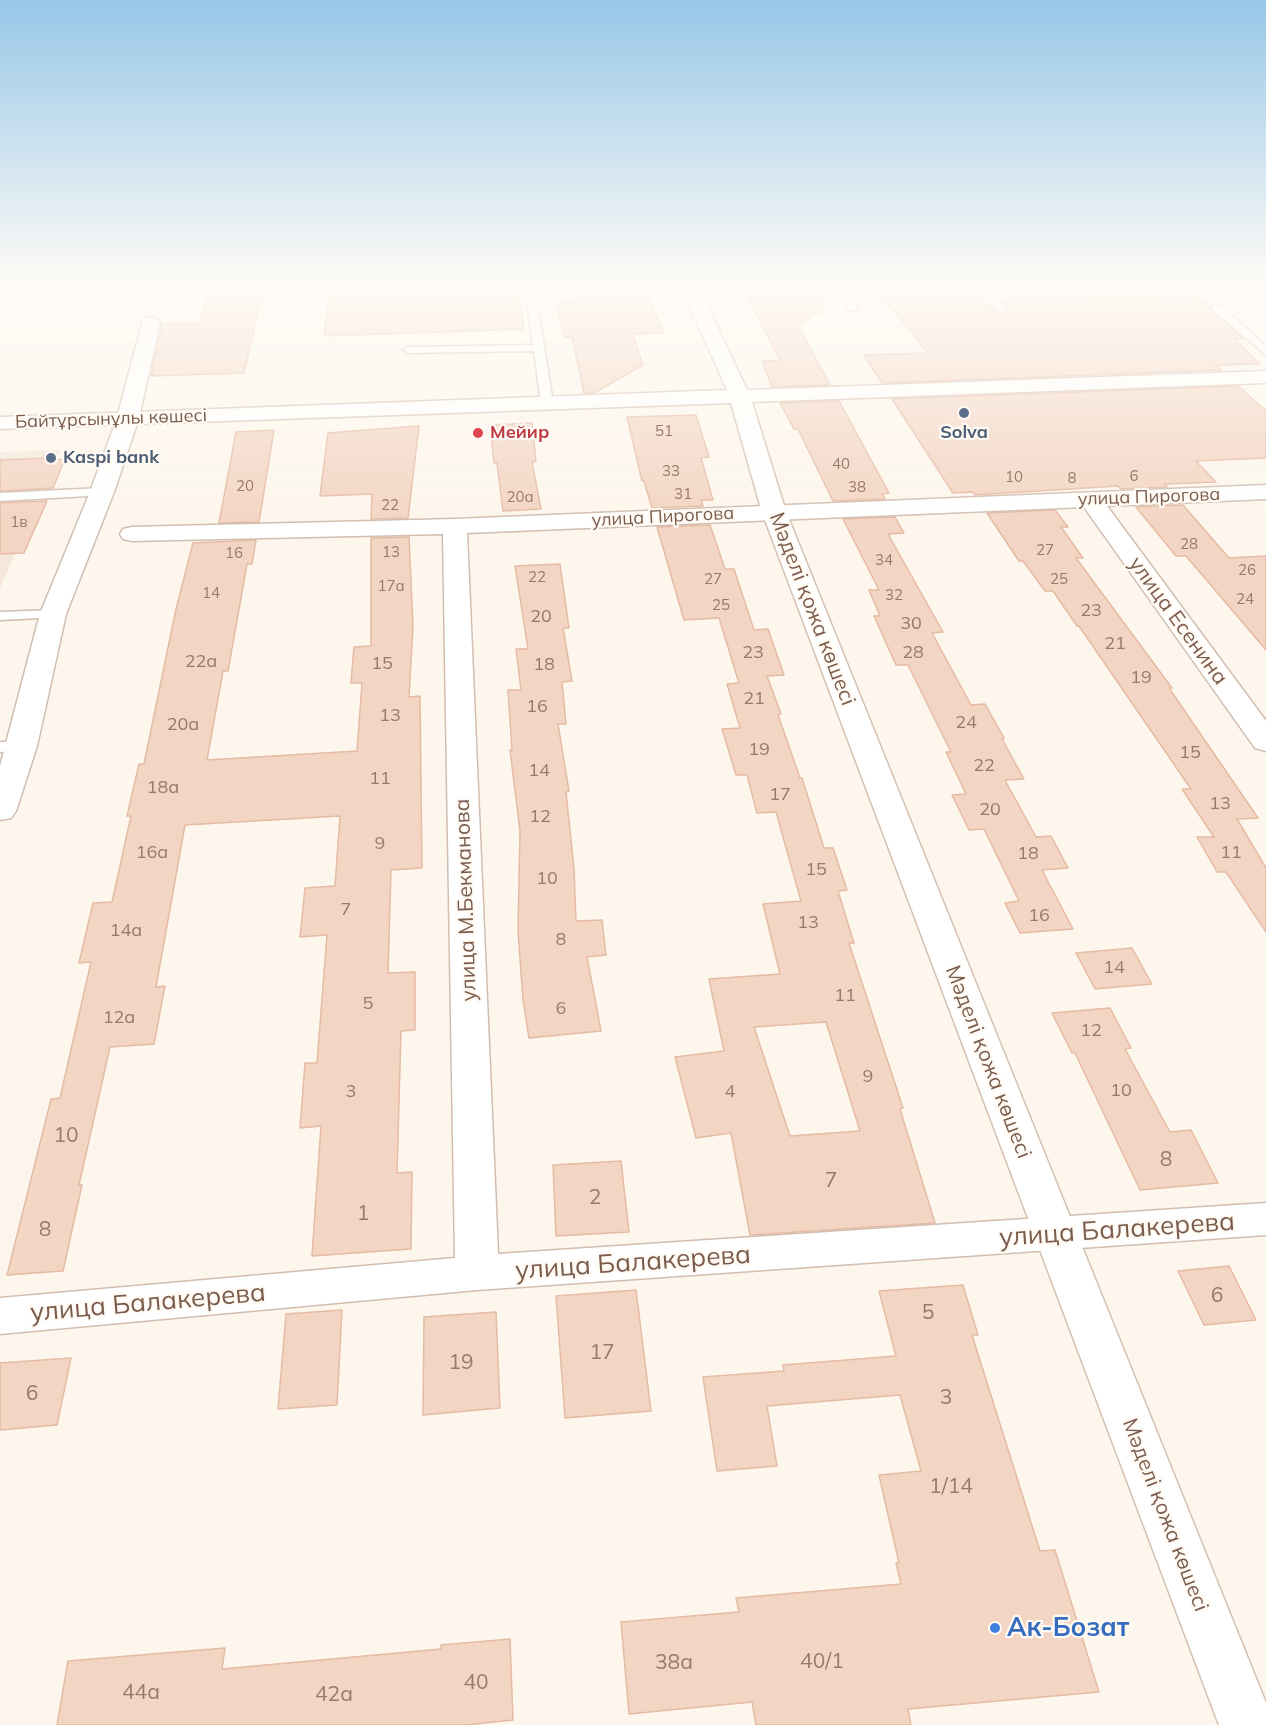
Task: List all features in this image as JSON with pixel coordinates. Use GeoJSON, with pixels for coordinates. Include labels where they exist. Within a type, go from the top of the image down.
{"type":"FeatureCollection","features":[{"type":"Feature","properties":{"kind":"street"},"geometry":{"type":"LineString","coordinates":[[0,811],[11,747],[53,614],[102,492],[128,418],[141,364]]}},
{"type":"Feature","properties":{"kind":"street","name":"Мәделі қожа көшесі"},"geometry":{"type":"LineString","coordinates":[[725,364],[740,396],[774,512],[1247,1725]]}},
{"type":"Feature","properties":{"kind":"street","name":"Байтұрсынұлы көшесі"},"geometry":{"type":"LineString","coordinates":[[0,423],[1265,378]]}},
{"type":"Feature","properties":{"kind":"street","name":"улица Пирогова"},"geometry":{"type":"LineString","coordinates":[[132,534],[455,526],[1266,492]]}},
{"type":"Feature","properties":{"kind":"street","name":"улица Есенина"},"geometry":{"type":"LineString","coordinates":[[1090,499],[1266,742]]}},
{"type":"Feature","properties":{"kind":"street","name":"улица М.Бекманова"},"geometry":{"type":"LineString","coordinates":[[455,526],[477,1273]]}},
{"type":"Feature","properties":{"kind":"street","name":"улица Балакерева"},"geometry":{"type":"LineString","coordinates":[[0,1316],[477,1273],[1266,1219]]}},
{"type":"Feature","properties":{"kind":"lane"},"geometry":{"type":"LineString","coordinates":[[541,364],[547,403]]}},
{"type":"Feature","properties":{"kind":"lane"},"geometry":{"type":"LineString","coordinates":[[0,497],[102,492]]}},
{"type":"Feature","properties":{"kind":"lane"},"geometry":{"type":"LineString","coordinates":[[0,616],[53,614]]}},
{"type":"Feature","properties":{"kind":"shaded area"},"geometry":{"type":"Polygon","coordinates":[[[60,450],[0,588],[0,452],[60,450]]]}},
{"type":"Feature","properties":{"kind":"building"},"geometry":{"type":"Polygon","coordinates":[[[154,364],[246,364],[244,373],[151,376],[154,364]]]}},
{"type":"Feature","properties":{"kind":"building"},"geometry":{"type":"Polygon","coordinates":[[[578,364],[643,364],[594,393],[584,393],[578,364]]]}},
{"type":"Feature","properties":{"kind":"building"},"geometry":{"type":"Polygon","coordinates":[[[763,364],[819,364],[830,385],[772,387],[763,364]]]}},
{"type":"Feature","properties":{"kind":"building"},"geometry":{"type":"Polygon","coordinates":[[[869,364],[1260,364],[1215,365],[1221,370],[882,383],[869,364]]]}},
{"type":"Feature","properties":{"kind":"building"},"geometry":{"type":"Polygon","coordinates":[[[1238,386],[1266,411],[1266,458],[1196,461],[1216,482],[1165,484],[1167,487],[1121,489],[1118,486],[975,495],[973,492],[953,493],[892,399],[1238,386]]]}},
{"type":"Feature","properties":{"kind":"building"},"geometry":{"type":"Polygon","coordinates":[[[839,401],[889,493],[882,494],[885,499],[833,501],[798,429],[794,429],[780,403],[839,401]]]}},
{"type":"Feature","properties":{"kind":"building"},"geometry":{"type":"Polygon","coordinates":[[[696,415],[709,457],[701,458],[713,500],[701,500],[703,506],[652,508],[644,481],[642,481],[627,417],[696,415]]]}},
{"type":"Feature","properties":{"kind":"building"},"geometry":{"type":"Polygon","coordinates":[[[532,423],[536,461],[532,462],[541,509],[503,511],[490,425],[532,423]]]}},
{"type":"Feature","properties":{"kind":"building"},"geometry":{"type":"Polygon","coordinates":[[[419,426],[408,518],[371,519],[372,494],[320,496],[328,433],[419,426]]]}},
{"type":"Feature","properties":{"kind":"building"},"geometry":{"type":"Polygon","coordinates":[[[274,430],[259,522],[219,523],[236,432],[274,430]]]}},
{"type":"Feature","properties":{"kind":"building"},"geometry":{"type":"Polygon","coordinates":[[[51,458],[51,460],[65,459],[53,488],[0,491],[0,460],[51,458]]]}},
{"type":"Feature","properties":{"kind":"building"},"geometry":{"type":"Polygon","coordinates":[[[47,501],[24,553],[0,554],[0,503],[47,501]]]}},
{"type":"Feature","properties":{"kind":"building"},"geometry":{"type":"Polygon","coordinates":[[[1183,505],[1229,558],[1266,556],[1266,650],[1186,556],[1176,556],[1136,507],[1183,505]]]}},
{"type":"Feature","properties":{"kind":"building"},"geometry":{"type":"Polygon","coordinates":[[[1055,510],[1068,527],[1061,527],[1083,558],[1076,558],[1172,688],[1169,688],[1258,818],[1237,819],[1266,868],[1266,932],[1226,872],[1217,872],[1197,837],[1214,837],[1182,789],[1191,789],[1079,626],[1053,591],[1045,591],[1023,561],[1019,561],[987,513],[1055,510]]]}},
{"type":"Feature","properties":{"kind":"building"},"geometry":{"type":"Polygon","coordinates":[[[895,517],[904,533],[888,534],[943,632],[932,633],[971,705],[985,704],[1004,738],[1002,739],[1024,779],[1005,780],[1036,837],[1051,836],[1068,868],[1042,870],[1073,929],[1020,933],[1005,903],[1019,901],[984,829],[969,830],[952,795],[966,794],[946,752],[951,752],[908,665],[896,665],[874,616],[880,616],[869,590],[879,590],[843,519],[895,517]]]}},
{"type":"Feature","properties":{"kind":"building"},"geometry":{"type":"Polygon","coordinates":[[[710,525],[725,569],[734,569],[754,630],[768,629],[784,675],[767,676],[781,714],[778,715],[800,778],[802,778],[824,848],[833,848],[847,890],[838,891],[854,943],[849,943],[903,1108],[900,1109],[935,1223],[750,1235],[731,1133],[696,1138],[675,1057],[724,1051],[709,979],[780,974],[763,904],[801,901],[776,812],[757,813],[747,775],[736,775],[722,729],[740,728],[727,684],[739,683],[719,618],[684,620],[657,527],[710,525]],[[826,1022],[754,1027],[790,1136],[860,1131],[826,1022]]]}},
{"type":"Feature","properties":{"kind":"building"},"geometry":{"type":"Polygon","coordinates":[[[409,537],[413,627],[409,697],[420,696],[422,868],[391,870],[388,973],[415,972],[415,1030],[401,1031],[397,1173],[412,1172],[411,1249],[312,1256],[321,1126],[300,1128],[305,1063],[317,1063],[327,935],[300,937],[305,888],[335,886],[340,816],[185,825],[156,987],[165,986],[154,1044],[110,1047],[79,1185],[82,1185],[63,1271],[7,1275],[51,1099],[60,1098],[91,962],[79,963],[93,903],[112,902],[131,816],[127,816],[139,764],[144,764],[176,609],[193,543],[256,540],[252,564],[247,564],[228,671],[223,671],[207,760],[357,751],[362,683],[351,683],[354,647],[371,646],[371,538],[409,537]]]}},
{"type":"Feature","properties":{"kind":"building"},"geometry":{"type":"Polygon","coordinates":[[[560,564],[569,628],[563,628],[572,681],[562,682],[566,724],[558,724],[569,791],[566,792],[574,869],[576,921],[602,920],[606,955],[587,957],[601,1031],[529,1038],[523,1000],[518,931],[520,831],[510,750],[512,750],[508,690],[521,690],[516,649],[528,649],[515,566],[560,564]]]}},
{"type":"Feature","properties":{"kind":"building"},"geometry":{"type":"Polygon","coordinates":[[[1132,948],[1152,984],[1095,989],[1076,953],[1132,948]]]}},
{"type":"Feature","properties":{"kind":"building"},"geometry":{"type":"Polygon","coordinates":[[[1110,1008],[1131,1048],[1125,1049],[1170,1132],[1191,1130],[1218,1183],[1140,1190],[1075,1053],[1072,1053],[1052,1013],[1110,1008]]]}},
{"type":"Feature","properties":{"kind":"building"},"geometry":{"type":"Polygon","coordinates":[[[621,1161],[629,1232],[556,1236],[553,1165],[621,1161]]]}},
{"type":"Feature","properties":{"kind":"building"},"geometry":{"type":"Polygon","coordinates":[[[1229,1266],[1256,1320],[1204,1325],[1178,1271],[1229,1266]]]}},
{"type":"Feature","properties":{"kind":"building"},"geometry":{"type":"Polygon","coordinates":[[[963,1285],[978,1335],[972,1335],[1040,1551],[1055,1550],[1099,1692],[908,1709],[911,1725],[756,1725],[752,1702],[629,1714],[621,1622],[739,1612],[736,1598],[901,1584],[896,1563],[899,1563],[879,1475],[921,1471],[900,1395],[767,1406],[777,1466],[717,1471],[703,1377],[784,1371],[783,1365],[896,1356],[879,1291],[963,1285]]]}},
{"type":"Feature","properties":{"kind":"building"},"geometry":{"type":"Polygon","coordinates":[[[636,1290],[651,1411],[565,1418],[556,1296],[636,1290]]]}},
{"type":"Feature","properties":{"kind":"building"},"geometry":{"type":"Polygon","coordinates":[[[342,1310],[337,1405],[278,1409],[286,1314],[342,1310]]]}},
{"type":"Feature","properties":{"kind":"building"},"geometry":{"type":"Polygon","coordinates":[[[496,1312],[500,1408],[423,1415],[424,1317],[496,1312]]]}},
{"type":"Feature","properties":{"kind":"building"},"geometry":{"type":"Polygon","coordinates":[[[71,1358],[57,1425],[0,1430],[0,1363],[71,1358]]]}},
{"type":"Feature","properties":{"kind":"building"},"geometry":{"type":"Polygon","coordinates":[[[510,1639],[513,1720],[466,1725],[57,1725],[68,1661],[225,1648],[222,1669],[441,1649],[441,1645],[510,1639]]]}},
{"type":"Feature","properties":{"kind":"place","name":"Solva"},"geometry":{"type":"Point","coordinates":[964,413]}},
{"type":"Feature","properties":{"kind":"place","name":"Мейир"},"geometry":{"type":"Point","coordinates":[478,433]}},
{"type":"Feature","properties":{"kind":"place","name":"Kaspi bank"},"geometry":{"type":"Point","coordinates":[51,458]}},
{"type":"Feature","properties":{"kind":"place","name":"Ак-Бозат"},"geometry":{"type":"Point","coordinates":[995,1628]}}]}
